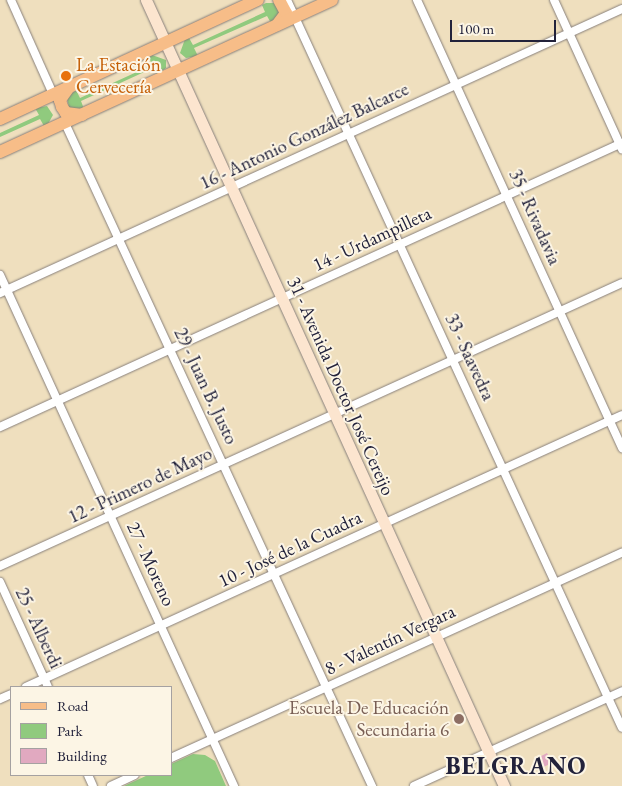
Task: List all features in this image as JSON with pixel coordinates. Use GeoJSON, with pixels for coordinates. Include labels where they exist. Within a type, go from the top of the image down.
{"type":"FeatureCollection","features":[{"type":"Feature","properties":{"kind":"main road"},"geometry":{"type":"LineString","coordinates":[[0,119],[258,0]]}},
{"type":"Feature","properties":{"kind":"main road"},"geometry":{"type":"LineString","coordinates":[[277,25],[286,13],[279,0]]}},
{"type":"Feature","properties":{"kind":"main road"},"geometry":{"type":"LineString","coordinates":[[0,152],[332,0]]}},
{"type":"Feature","properties":{"kind":"main road"},"geometry":{"type":"LineString","coordinates":[[69,87],[60,100],[62,107],[66,113],[82,115]]}},
{"type":"Feature","properties":{"kind":"street","name":"29 - Juan B. Justo"},"geometry":{"type":"LineString","coordinates":[[11,0],[117,239],[171,349],[372,786]]}},
{"type":"Feature","properties":{"kind":"street","name":"31 - Avenida Doctor José Cereijo"},"geometry":{"type":"LineString","coordinates":[[146,0],[504,786]]}},
{"type":"Feature","properties":{"kind":"street","name":"33 - Saavedra"},"geometry":{"type":"LineString","coordinates":[[287,0],[346,135],[400,244],[454,360],[622,728]]}},
{"type":"Feature","properties":{"kind":"street","name":"35 - Rivadavia"},"geometry":{"type":"LineString","coordinates":[[417,0],[622,448]]}},
{"type":"Feature","properties":{"kind":"street"},"geometry":{"type":"LineString","coordinates":[[554,0],[621,145]]}},
{"type":"Feature","properties":{"kind":"street","name":"16 - Antonio González Balcarce"},"geometry":{"type":"LineString","coordinates":[[3,291],[622,9]]}},
{"type":"Feature","properties":{"kind":"street","name":"14 - Urdampilleta"},"geometry":{"type":"LineString","coordinates":[[0,427],[507,195],[621,145]]}},
{"type":"Feature","properties":{"kind":"street","name":"27 - Moreno"},"geometry":{"type":"LineString","coordinates":[[0,274],[3,291],[58,400],[234,786]]}},
{"type":"Feature","properties":{"kind":"street","name":"12 - Primero de Mayo"},"geometry":{"type":"LineString","coordinates":[[0,566],[622,283]]}},
{"type":"Feature","properties":{"kind":"street","name":"10 - José de la Cuadra"},"geometry":{"type":"LineString","coordinates":[[28,686],[622,415]]}},
{"type":"Feature","properties":{"kind":"street","name":"8 - Valentín Vergara"},"geometry":{"type":"LineString","coordinates":[[172,758],[622,552]]}},
{"type":"Feature","properties":{"kind":"street","name":"25 - Alberdi"},"geometry":{"type":"LineString","coordinates":[[0,582],[48,686]]}},
{"type":"Feature","properties":{"kind":"street"},"geometry":{"type":"LineString","coordinates":[[414,786],[622,691]]}},
{"type":"Feature","properties":{"kind":"street"},"geometry":{"type":"LineString","coordinates":[[111,786],[133,776]]}},
{"type":"Feature","properties":{"kind":"green space"},"geometry":{"type":"Polygon","coordinates":[[[274,3],[280,12],[271,23],[267,16],[194,48],[198,56],[186,58],[180,53],[185,39],[189,38],[193,45],[265,12],[262,5],[274,3]]]}},
{"type":"Feature","properties":{"kind":"green space"},"geometry":{"type":"Polygon","coordinates":[[[152,55],[166,60],[166,68],[157,75],[153,68],[81,101],[84,109],[69,108],[67,97],[76,90],[80,98],[152,65],[149,57],[152,55]]]}},
{"type":"Feature","properties":{"kind":"green space"},"geometry":{"type":"Polygon","coordinates":[[[47,106],[53,115],[48,124],[44,126],[40,119],[0,137],[0,133],[39,115],[35,108],[47,106]]]}},
{"type":"Feature","properties":{"kind":"green space"},"geometry":{"type":"Polygon","coordinates":[[[193,754],[205,755],[215,761],[226,786],[124,786],[146,776],[172,776],[172,764],[193,754]]]}},
{"type":"Feature","properties":{"kind":"building"},"geometry":{"type":"Polygon","coordinates":[[[547,753],[552,763],[540,769],[535,759],[547,753]]]}},
{"type":"Feature","properties":{"kind":"place","name":"La Estación Cervecería"},"geometry":{"type":"Point","coordinates":[66,76]}},
{"type":"Feature","properties":{"kind":"place","name":"Escuela De Educación Secundaria 6"},"geometry":{"type":"Point","coordinates":[459,719]}},
{"type":"Feature","properties":{"kind":"district","name":"BELGRANO"},"geometry":{"type":"Point","coordinates":[516,766]}}]}
